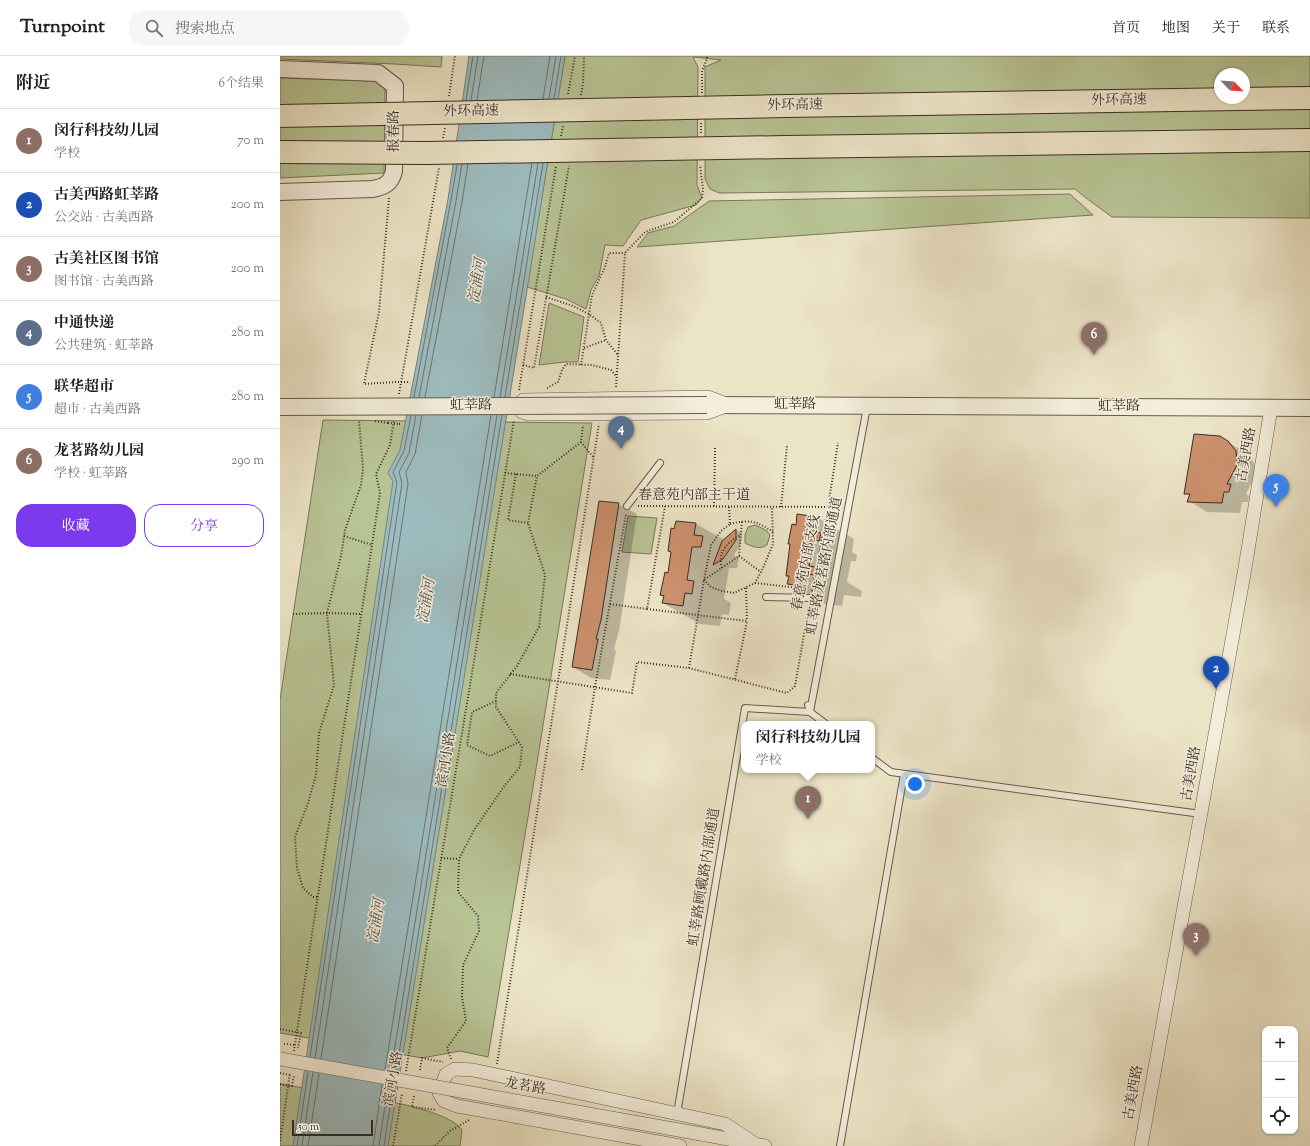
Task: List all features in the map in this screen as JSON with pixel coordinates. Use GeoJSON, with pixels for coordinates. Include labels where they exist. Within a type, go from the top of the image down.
{"type":"FeatureCollection","features":[{"type":"Feature","properties":{"kind":"highway","name":"外环高速"},"geometry":{"type":"LineString","coordinates":[[280,116],[428,112],[1310,98]]}},
{"type":"Feature","properties":{"kind":"highway"},"geometry":{"type":"LineString","coordinates":[[280,102],[428,112]]}},
{"type":"Feature","properties":{"kind":"highway"},"geometry":{"type":"LineString","coordinates":[[280,162],[436,154],[786,147],[1310,140]]}},
{"type":"Feature","properties":{"kind":"highway"},"geometry":{"type":"LineString","coordinates":[[280,152],[436,154]]}},
{"type":"Feature","properties":{"kind":"street","name":"报春路"},"geometry":{"type":"LineString","coordinates":[[280,69],[378,73],[395,86],[394,170],[392,179],[387,184]]}},
{"type":"Feature","properties":{"kind":"street"},"geometry":{"type":"LineString","coordinates":[[280,192],[372,189],[381,188],[387,184]]}},
{"type":"Feature","properties":{"kind":"street"},"geometry":{"type":"LineString","coordinates":[[708,397],[729,405],[707,413],[529,414],[522,412],[523,400],[708,397]]}},
{"type":"Feature","properties":{"kind":"street","name":"虹莘路"},"geometry":{"type":"LineString","coordinates":[[280,407],[729,405],[1310,408]]}},
{"type":"Feature","properties":{"kind":"street","name":"古美西路"},"geometry":{"type":"LineString","coordinates":[[1141,1146],[1243,576],[1271,408]]}},
{"type":"Feature","properties":{"kind":"street","name":"龙茗路"},"geometry":{"type":"LineString","coordinates":[[280,1060],[756,1145]]}},
{"type":"Feature","properties":{"kind":"street"},"geometry":{"type":"LineString","coordinates":[[680,1146],[457,1106],[444,1101],[439,1093],[446,1074],[454,1066],[725,1124],[756,1145]]}},
{"type":"Feature","properties":{"kind":"lane","name":"虹莘路龙茗路内部通道"},"geometry":{"type":"LineString","coordinates":[[810,712],[868,406]]}},
{"type":"Feature","properties":{"kind":"lane"},"geometry":{"type":"LineString","coordinates":[[627,506],[660,463]]}},
{"type":"Feature","properties":{"kind":"lane"},"geometry":{"type":"LineString","coordinates":[[766,597],[810,598]]}},
{"type":"Feature","properties":{"kind":"lane"},"geometry":{"type":"LineString","coordinates":[[808,705],[810,712],[822,721]]}},
{"type":"Feature","properties":{"kind":"lane","name":"虹莘路顾戴路内部通道"},"geometry":{"type":"LineString","coordinates":[[743,721],[745,708],[810,712]]}},
{"type":"Feature","properties":{"kind":"lane","name":"虹莘路顾戴路内部通道"},"geometry":{"type":"LineString","coordinates":[[677,1114],[741,732]]}},
{"type":"Feature","properties":{"kind":"lane"},"geometry":{"type":"LineString","coordinates":[[875,760],[891,772],[1200,814]]}},
{"type":"Feature","properties":{"kind":"lane"},"geometry":{"type":"LineString","coordinates":[[840,1146],[904,774]]}},
{"type":"Feature","properties":{"kind":"path"},"geometry":{"type":"LineString","coordinates":[[448,104],[455,56]]}},
{"type":"Feature","properties":{"kind":"path"},"geometry":{"type":"LineString","coordinates":[[568,95],[575,56]]}},
{"type":"Feature","properties":{"kind":"path"},"geometry":{"type":"LineString","coordinates":[[581,98],[584,56]]}},
{"type":"Feature","properties":{"kind":"path"},"geometry":{"type":"LineString","coordinates":[[702,94],[702,71],[707,56]]}},
{"type":"Feature","properties":{"kind":"path"},"geometry":{"type":"LineString","coordinates":[[701,117],[701,133]]}},
{"type":"Feature","properties":{"kind":"path"},"geometry":{"type":"LineString","coordinates":[[561,141],[563,126]]}},
{"type":"Feature","properties":{"kind":"path"},"geometry":{"type":"LineString","coordinates":[[398,396],[436,154],[445,127]]}},
{"type":"Feature","properties":{"kind":"path"},"geometry":{"type":"LineString","coordinates":[[523,365],[534,368],[570,160]]}},
{"type":"Feature","properties":{"kind":"path"},"geometry":{"type":"LineString","coordinates":[[518,391],[557,164]]}},
{"type":"Feature","properties":{"kind":"path"},"geometry":{"type":"LineString","coordinates":[[615,398],[625,253],[644,232],[674,222],[702,198],[703,189],[700,164]]}},
{"type":"Feature","properties":{"kind":"path"},"geometry":{"type":"LineString","coordinates":[[387,184],[390,200],[379,312],[364,384],[395,382],[408,383]]}},
{"type":"Feature","properties":{"kind":"path"},"geometry":{"type":"LineString","coordinates":[[581,365],[592,295],[605,267],[608,253],[625,253]]}},
{"type":"Feature","properties":{"kind":"path"},"geometry":{"type":"LineString","coordinates":[[546,297],[573,306],[589,314],[601,323],[606,340],[618,355]]}},
{"type":"Feature","properties":{"kind":"path"},"geometry":{"type":"LineString","coordinates":[[584,348],[606,340]]}},
{"type":"Feature","properties":{"kind":"path"},"geometry":{"type":"LineString","coordinates":[[548,387],[558,382],[562,370],[566,364],[592,365],[611,370],[617,377]]}},
{"type":"Feature","properties":{"kind":"path"},"geometry":{"type":"LineString","coordinates":[[584,413],[581,442],[594,458]]}},
{"type":"Feature","properties":{"kind":"path"},"geometry":{"type":"LineString","coordinates":[[495,1075],[601,413]]}},
{"type":"Feature","properties":{"kind":"path","name":"滨河小路"},"geometry":{"type":"LineString","coordinates":[[405,1076],[515,414]]}},
{"type":"Feature","properties":{"kind":"path"},"geometry":{"type":"LineString","coordinates":[[293,1053],[380,493],[376,474],[390,445],[395,415]]}},
{"type":"Feature","properties":{"kind":"path"},"geometry":{"type":"LineString","coordinates":[[318,897],[313,897],[304,888],[298,868],[295,837],[308,803],[316,775],[319,733],[334,684],[327,613],[335,585],[344,536],[363,469],[359,418]]}},
{"type":"Feature","properties":{"kind":"path"},"geometry":{"type":"LineString","coordinates":[[388,423],[400,424]]}},
{"type":"Feature","properties":{"kind":"path"},"geometry":{"type":"LineString","coordinates":[[454,1066],[447,1048],[466,1021],[462,997],[463,965],[479,931],[478,916],[458,892],[459,859],[474,830],[505,785],[520,767],[522,747],[496,707],[496,693],[517,666],[539,627],[545,575],[528,523],[538,476],[581,442]]}},
{"type":"Feature","properties":{"kind":"path","name":"春意苑内部支线"},"geometry":{"type":"LineString","coordinates":[[735,679],[787,693],[795,686],[810,598],[828,507],[838,443]]}},
{"type":"Feature","properties":{"kind":"path"},"geometry":{"type":"LineString","coordinates":[[781,507],[787,446]]}},
{"type":"Feature","properties":{"kind":"path"},"geometry":{"type":"LineString","coordinates":[[714,506],[715,448]]}},
{"type":"Feature","properties":{"kind":"path"},"geometry":{"type":"LineString","coordinates":[[505,473],[538,476]]}},
{"type":"Feature","properties":{"kind":"path"},"geometry":{"type":"LineString","coordinates":[[516,474],[508,520],[528,523]]}},
{"type":"Feature","properties":{"kind":"path","name":"春意苑内部主干道"},"geometry":{"type":"LineString","coordinates":[[582,770],[627,506],[848,507]]}},
{"type":"Feature","properties":{"kind":"path"},"geometry":{"type":"LineString","coordinates":[[647,609],[664,506]]}},
{"type":"Feature","properties":{"kind":"path"},"geometry":{"type":"LineString","coordinates":[[729,506],[730,524]]}},
{"type":"Feature","properties":{"kind":"path"},"geometry":{"type":"LineString","coordinates":[[704,580],[711,587],[734,593],[754,583],[761,572],[773,544],[772,507]]}},
{"type":"Feature","properties":{"kind":"path"},"geometry":{"type":"LineString","coordinates":[[689,668],[711,545],[721,531],[730,524],[742,521],[754,522],[773,532]]}},
{"type":"Feature","properties":{"kind":"path"},"geometry":{"type":"LineString","coordinates":[[704,580],[739,556],[742,521]]}},
{"type":"Feature","properties":{"kind":"path"},"geometry":{"type":"LineString","coordinates":[[722,568],[720,560],[724,548],[730,541],[741,535]]}},
{"type":"Feature","properties":{"kind":"path"},"geometry":{"type":"LineString","coordinates":[[344,536],[372,545]]}},
{"type":"Feature","properties":{"kind":"path"},"geometry":{"type":"LineString","coordinates":[[739,556],[761,572]]}},
{"type":"Feature","properties":{"kind":"path"},"geometry":{"type":"LineString","coordinates":[[754,583],[805,589]]}},
{"type":"Feature","properties":{"kind":"path"},"geometry":{"type":"LineString","coordinates":[[510,674],[632,693],[637,662],[689,668],[735,679],[747,621],[746,588]]}},
{"type":"Feature","properties":{"kind":"path"},"geometry":{"type":"LineString","coordinates":[[610,604],[747,621]]}},
{"type":"Feature","properties":{"kind":"path"},"geometry":{"type":"LineString","coordinates":[[293,614],[361,614]]}},
{"type":"Feature","properties":{"kind":"path"},"geometry":{"type":"LineString","coordinates":[[496,701],[472,712],[467,745],[490,756],[519,742]]}},
{"type":"Feature","properties":{"kind":"path"},"geometry":{"type":"LineString","coordinates":[[441,858],[459,859]]}},
{"type":"Feature","properties":{"kind":"path"},"geometry":{"type":"LineString","coordinates":[[280,1029],[301,1033],[298,1048]]}},
{"type":"Feature","properties":{"kind":"path"},"geometry":{"type":"LineString","coordinates":[[284,1044],[295,1045]]}},
{"type":"Feature","properties":{"kind":"path"},"geometry":{"type":"LineString","coordinates":[[420,1070],[422,1058],[454,1066]]}},
{"type":"Feature","properties":{"kind":"path"},"geometry":{"type":"LineString","coordinates":[[280,1141],[291,1068]]}},
{"type":"Feature","properties":{"kind":"path"},"geometry":{"type":"LineString","coordinates":[[280,1073],[290,1075]]}},
{"type":"Feature","properties":{"kind":"path"},"geometry":{"type":"LineString","coordinates":[[280,1084],[292,1086],[294,1075]]}},
{"type":"Feature","properties":{"kind":"path","name":"滨河小路"},"geometry":{"type":"LineString","coordinates":[[393,1146],[402,1090]]}},
{"type":"Feature","properties":{"kind":"path"},"geometry":{"type":"LineString","coordinates":[[414,1096],[412,1107],[436,1110]]}},
{"type":"Feature","properties":{"kind":"path"},"geometry":{"type":"LineString","coordinates":[[435,1146],[450,1130],[474,1118]]}},
{"type":"Feature","properties":{"kind":"green space"},"geometry":{"type":"Polygon","coordinates":[[[280,56],[442,56],[441,67],[280,59],[280,56]]]}},
{"type":"Feature","properties":{"kind":"green space"},"geometry":{"type":"Polygon","coordinates":[[[565,56],[1310,56],[1310,218],[1112,217],[1075,189],[719,193],[710,189],[705,179],[705,67],[721,60],[693,57],[698,67],[697,185],[702,198],[696,205],[641,220],[623,246],[605,245],[599,276],[591,290],[586,309],[566,299],[527,287],[565,56]]]}},
{"type":"Feature","properties":{"kind":"green space"},"geometry":{"type":"Polygon","coordinates":[[[280,78],[375,81],[385,88],[384,173],[280,178],[280,78]]]}},
{"type":"Feature","properties":{"kind":"green space"},"geometry":{"type":"Polygon","coordinates":[[[1070,194],[1093,215],[637,247],[648,233],[674,226],[709,201],[1070,194]]]}},
{"type":"Feature","properties":{"kind":"green space"},"geometry":{"type":"Polygon","coordinates":[[[549,303],[584,317],[578,362],[539,365],[549,303]]]}},
{"type":"Feature","properties":{"kind":"green space"},"geometry":{"type":"Polygon","coordinates":[[[323,420],[592,423],[488,1057],[460,1051],[422,1058],[280,1033],[280,700],[323,420]]]}},
{"type":"Feature","properties":{"kind":"green space"},"geometry":{"type":"Polygon","coordinates":[[[628,516],[657,518],[651,554],[622,552],[628,516]]]}},
{"type":"Feature","properties":{"kind":"green space"},"geometry":{"type":"Polygon","coordinates":[[[755,525],[766,530],[770,535],[767,545],[764,547],[751,546],[745,543],[745,535],[748,527],[755,525]]]}},
{"type":"Feature","properties":{"kind":"green space"},"geometry":{"type":"Polygon","coordinates":[[[280,1084],[377,1099],[431,1112],[450,1120],[462,1130],[460,1146],[280,1146],[280,1084]]]}},
{"type":"Feature","properties":{"kind":"water","name":"淀浦河"},"geometry":{"type":"Polygon","coordinates":[[[469,56],[565,56],[388,1146],[293,1146],[393,481],[388,473],[400,450],[448,199],[469,56]]]}},
{"type":"Feature","properties":{"kind":"building"},"geometry":{"type":"Polygon","coordinates":[[[1194,434],[1220,436],[1228,441],[1236,451],[1237,465],[1227,484],[1231,484],[1229,492],[1224,492],[1222,503],[1187,502],[1190,494],[1184,494],[1194,434]]]}},
{"type":"Feature","properties":{"kind":"building"},"geometry":{"type":"Polygon","coordinates":[[[599,501],[619,503],[592,670],[572,667],[599,501]]]}},
{"type":"Feature","properties":{"kind":"building"},"geometry":{"type":"Polygon","coordinates":[[[797,514],[818,517],[815,532],[821,533],[819,541],[814,540],[809,566],[825,569],[824,576],[807,574],[805,586],[787,584],[789,576],[786,576],[790,544],[788,544],[792,524],[796,525],[797,514]]]}},
{"type":"Feature","properties":{"kind":"building"},"geometry":{"type":"Polygon","coordinates":[[[676,521],[696,523],[694,535],[703,536],[701,547],[692,547],[687,580],[694,581],[692,594],[685,593],[683,606],[662,603],[664,596],[660,595],[665,572],[668,573],[671,552],[668,551],[671,528],[674,529],[676,521]]]}},
{"type":"Feature","properties":{"kind":"building"},"geometry":{"type":"Polygon","coordinates":[[[736,529],[736,540],[723,559],[713,565],[722,541],[736,529]]]}},
{"type":"Feature","properties":{"kind":"place","name":"龙茗路幼儿园"},"geometry":{"type":"Point","coordinates":[1094,355]}},
{"type":"Feature","properties":{"kind":"place","name":"中通快递"},"geometry":{"type":"Point","coordinates":[621,449]}},
{"type":"Feature","properties":{"kind":"place","name":"联华超市"},"geometry":{"type":"Point","coordinates":[1276,507]}},
{"type":"Feature","properties":{"kind":"place","name":"古美西路虹莘路"},"geometry":{"type":"Point","coordinates":[1216,689]}},
{"type":"Feature","properties":{"kind":"place","name":"闵行科技幼儿园"},"geometry":{"type":"Point","coordinates":[808,819]}},
{"type":"Feature","properties":{"kind":"place","name":"古美社区图书馆"},"geometry":{"type":"Point","coordinates":[1196,956]}}]}
